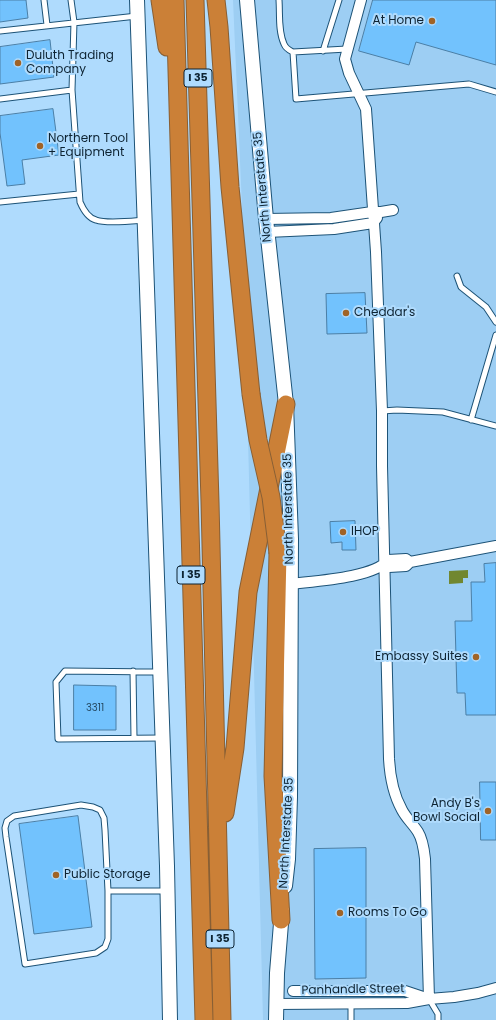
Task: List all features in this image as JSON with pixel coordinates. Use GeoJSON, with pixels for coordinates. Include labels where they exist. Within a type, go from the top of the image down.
{"type":"FeatureCollection","features":[{"type":"Feature","properties":{"kind":"highway"},"geometry":{"type":"LineString","coordinates":[[160,0],[178,130]]}},
{"type":"Feature","properties":{"kind":"highway","name":"I 35"},"geometry":{"type":"LineString","coordinates":[[175,0],[204,1020]]}},
{"type":"Feature","properties":{"kind":"highway","name":"I 35"},"geometry":{"type":"LineString","coordinates":[[196,0],[210,494],[222,1020]]}},
{"type":"Feature","properties":{"kind":"highway"},"geometry":{"type":"LineString","coordinates":[[216,0],[220,27],[230,187],[251,394],[258,440],[271,497],[278,553],[273,776],[281,920]]}},
{"type":"Feature","properties":{"kind":"highway"},"geometry":{"type":"LineString","coordinates":[[218,859],[235,748],[248,592],[286,404]]}},
{"type":"Feature","properties":{"kind":"main road"},"geometry":{"type":"LineString","coordinates":[[138,0],[170,1020]]}},
{"type":"Feature","properties":{"kind":"main road","name":"North Interstate 35"},"geometry":{"type":"LineString","coordinates":[[247,0],[267,226],[286,404],[291,539],[290,797],[288,859],[281,920],[276,1020]]}},
{"type":"Feature","properties":{"kind":"street"},"geometry":{"type":"LineString","coordinates":[[361,0],[345,59],[348,73],[366,109],[377,212],[373,223],[376,252],[382,411],[384,564],[390,776],[395,794],[402,810],[419,833],[423,845],[429,998]]}},
{"type":"Feature","properties":{"kind":"street"},"geometry":{"type":"LineString","coordinates":[[267,226],[393,210]]}},
{"type":"Feature","properties":{"kind":"street"},"geometry":{"type":"LineString","coordinates":[[267,226],[334,229],[373,223]]}},
{"type":"Feature","properties":{"kind":"street"},"geometry":{"type":"LineString","coordinates":[[290,584],[343,578],[365,572],[384,564],[388,560],[406,559],[410,562],[496,546]]}},
{"type":"Feature","properties":{"kind":"street","name":"Panhandle Street"},"geometry":{"type":"LineString","coordinates":[[276,1004],[407,1004],[429,998],[454,997],[496,988]]}},
{"type":"Feature","properties":{"kind":"street","name":"Panhandle Street"},"geometry":{"type":"LineString","coordinates":[[293,991],[405,991],[429,998]]}},
{"type":"Feature","properties":{"kind":"lane"},"geometry":{"type":"LineString","coordinates":[[44,0],[47,26]]}},
{"type":"Feature","properties":{"kind":"lane"},"geometry":{"type":"LineString","coordinates":[[71,0],[74,22],[72,90],[78,194],[82,207],[90,217],[103,222],[145,220]]}},
{"type":"Feature","properties":{"kind":"lane"},"geometry":{"type":"LineString","coordinates":[[279,0],[281,33],[284,45],[288,50],[293,52],[347,50]]}},
{"type":"Feature","properties":{"kind":"lane"},"geometry":{"type":"LineString","coordinates":[[323,50],[339,0]]}},
{"type":"Feature","properties":{"kind":"lane"},"geometry":{"type":"LineString","coordinates":[[0,31],[138,16]]}},
{"type":"Feature","properties":{"kind":"lane"},"geometry":{"type":"LineString","coordinates":[[293,52],[296,99],[469,84],[496,92]]}},
{"type":"Feature","properties":{"kind":"lane"},"geometry":{"type":"LineString","coordinates":[[0,99],[72,90]]}},
{"type":"Feature","properties":{"kind":"lane"},"geometry":{"type":"LineString","coordinates":[[0,202],[78,194]]}},
{"type":"Feature","properties":{"kind":"lane"},"geometry":{"type":"LineString","coordinates":[[457,276],[461,287],[486,307],[496,322]]}},
{"type":"Feature","properties":{"kind":"lane"},"geometry":{"type":"LineString","coordinates":[[471,420],[496,335]]}},
{"type":"Feature","properties":{"kind":"lane"},"geometry":{"type":"LineString","coordinates":[[382,411],[397,410],[443,412],[496,426]]}},
{"type":"Feature","properties":{"kind":"lane"},"geometry":{"type":"LineString","coordinates":[[160,672],[65,671],[56,682],[58,739],[162,738]]}},
{"type":"Feature","properties":{"kind":"lane"},"geometry":{"type":"LineString","coordinates":[[133,672],[134,738]]}},
{"type":"Feature","properties":{"kind":"lane"},"geometry":{"type":"LineString","coordinates":[[81,805],[94,807],[100,810],[104,818],[108,891],[108,939],[107,944],[101,951],[89,955],[25,964],[6,837],[5,828],[7,821],[14,816],[81,805]]}},
{"type":"Feature","properties":{"kind":"lane"},"geometry":{"type":"LineString","coordinates":[[108,891],[167,891]]}},
{"type":"Feature","properties":{"kind":"lane"},"geometry":{"type":"LineString","coordinates":[[429,998],[438,1014],[438,1020]]}},
{"type":"Feature","properties":{"kind":"lane"},"geometry":{"type":"LineString","coordinates":[[350,1020],[351,1004]]}},
{"type":"Feature","properties":{"kind":"shaded area"},"geometry":{"type":"Polygon","coordinates":[[[233,0],[496,0],[496,1020],[263,1020],[242,207],[233,0]]]}},
{"type":"Feature","properties":{"kind":"shaded area"},"geometry":{"type":"Polygon","coordinates":[[[468,570],[468,578],[463,578],[463,583],[449,584],[449,571],[468,570]]]}},
{"type":"Feature","properties":{"kind":"building"},"geometry":{"type":"Polygon","coordinates":[[[0,0],[26,0],[28,18],[0,22],[0,0]]]}},
{"type":"Feature","properties":{"kind":"building","name":"At Home"},"geometry":{"type":"Polygon","coordinates":[[[373,0],[496,0],[496,65],[416,42],[409,65],[359,51],[373,0]]]}},
{"type":"Feature","properties":{"kind":"building"},"geometry":{"type":"Polygon","coordinates":[[[50,40],[54,77],[0,84],[0,47],[50,40]]]}},
{"type":"Feature","properties":{"kind":"building"},"geometry":{"type":"Polygon","coordinates":[[[53,109],[59,155],[22,160],[25,184],[7,186],[0,133],[0,116],[53,109]]]}},
{"type":"Feature","properties":{"kind":"building","name":"Cheddar's"},"geometry":{"type":"Polygon","coordinates":[[[365,293],[367,333],[327,334],[326,294],[365,293]]]}},
{"type":"Feature","properties":{"kind":"building","name":"IHOP"},"geometry":{"type":"Polygon","coordinates":[[[355,521],[356,550],[342,550],[342,542],[331,543],[330,522],[355,521]]]}},
{"type":"Feature","properties":{"kind":"building","name":"Embassy Suites"},"geometry":{"type":"Polygon","coordinates":[[[496,563],[496,715],[466,715],[465,693],[457,693],[455,621],[472,621],[471,582],[485,582],[484,564],[496,563]]]}},
{"type":"Feature","properties":{"kind":"building"},"geometry":{"type":"Polygon","coordinates":[[[74,685],[116,686],[116,730],[74,730],[74,685]]]}},
{"type":"Feature","properties":{"kind":"building","name":"Andy B's Bowl Social"},"geometry":{"type":"Polygon","coordinates":[[[480,782],[496,782],[496,840],[481,840],[480,782]]]}},
{"type":"Feature","properties":{"kind":"building","name":"Public Storage"},"geometry":{"type":"Polygon","coordinates":[[[78,816],[92,927],[34,934],[19,824],[78,816]]]}},
{"type":"Feature","properties":{"kind":"building","name":"Rooms To Go"},"geometry":{"type":"Polygon","coordinates":[[[366,848],[366,978],[315,979],[314,849],[366,848]]]}},
{"type":"Feature","properties":{"kind":"place","name":"At Home"},"geometry":{"type":"Point","coordinates":[432,21]}},
{"type":"Feature","properties":{"kind":"place","name":"Duluth Trading Company"},"geometry":{"type":"Point","coordinates":[18,63]}},
{"type":"Feature","properties":{"kind":"place","name":"Northern Tool + Equipment"},"geometry":{"type":"Point","coordinates":[40,146]}},
{"type":"Feature","properties":{"kind":"place","name":"Cheddar's"},"geometry":{"type":"Point","coordinates":[346,313]}},
{"type":"Feature","properties":{"kind":"place","name":"IHOP"},"geometry":{"type":"Point","coordinates":[343,532]}},
{"type":"Feature","properties":{"kind":"place","name":"Embassy Suites"},"geometry":{"type":"Point","coordinates":[476,657]}},
{"type":"Feature","properties":{"kind":"place","name":"Andy B's Bowl Social"},"geometry":{"type":"Point","coordinates":[488,811]}},
{"type":"Feature","properties":{"kind":"place","name":"Public Storage"},"geometry":{"type":"Point","coordinates":[56,875]}},
{"type":"Feature","properties":{"kind":"place","name":"Rooms To Go"},"geometry":{"type":"Point","coordinates":[340,913]}}]}
